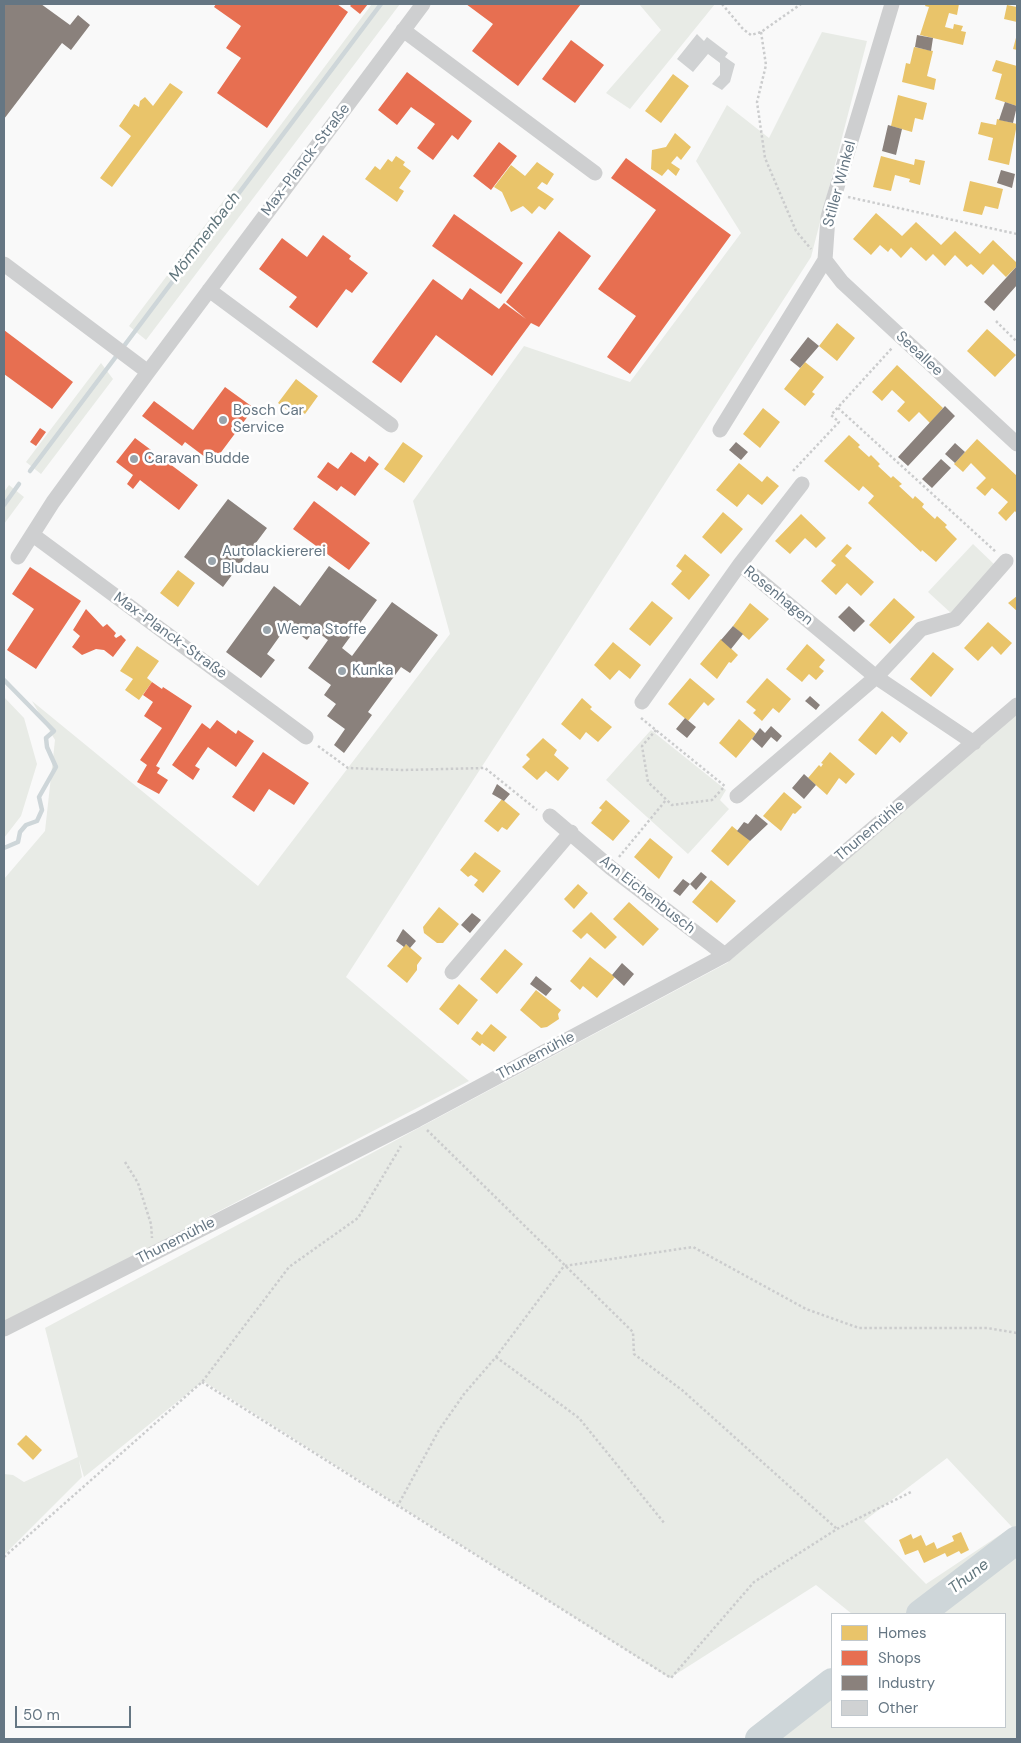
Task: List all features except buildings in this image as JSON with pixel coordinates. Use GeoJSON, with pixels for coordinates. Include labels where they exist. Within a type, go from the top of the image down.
{"type":"FeatureCollection","features":[{"type":"Feature","properties":{"kind":"street","name":"Max-Planck-Straße"},"geometry":{"type":"LineString","coordinates":[[18,557],[53,502],[148,372],[423,4]]}},
{"type":"Feature","properties":{"kind":"street","name":"Stiller Winkel"},"geometry":{"type":"LineString","coordinates":[[720,430],[824,262],[828,217],[892,4]]}},
{"type":"Feature","properties":{"kind":"street"},"geometry":{"type":"LineString","coordinates":[[403,30],[595,173]]}},
{"type":"Feature","properties":{"kind":"street","name":"Seeallee"},"geometry":{"type":"LineString","coordinates":[[824,262],[842,282],[901,338],[1017,444]]}},
{"type":"Feature","properties":{"kind":"street"},"geometry":{"type":"LineString","coordinates":[[4,264],[148,372]]}},
{"type":"Feature","properties":{"kind":"street"},"geometry":{"type":"LineString","coordinates":[[209,290],[391,425]]}},
{"type":"Feature","properties":{"kind":"street"},"geometry":{"type":"LineString","coordinates":[[740,564],[802,484]]}},
{"type":"Feature","properties":{"kind":"street","name":"Max-Planck-Straße"},"geometry":{"type":"LineString","coordinates":[[33,535],[306,737]]}},
{"type":"Feature","properties":{"kind":"street"},"geometry":{"type":"LineString","coordinates":[[737,796],[876,677],[921,629],[955,619],[1006,561]]}},
{"type":"Feature","properties":{"kind":"street","name":"Rosenhagen"},"geometry":{"type":"LineString","coordinates":[[642,702],[740,564],[876,677],[974,743]]}},
{"type":"Feature","properties":{"kind":"street","name":"Thunemühle"},"geometry":{"type":"LineString","coordinates":[[4,1329],[417,1120],[725,955],[1017,706]]}},
{"type":"Feature","properties":{"kind":"street","name":"Am Eichenbusch"},"geometry":{"type":"LineString","coordinates":[[550,816],[571,832],[610,868],[725,955]]}},
{"type":"Feature","properties":{"kind":"street"},"geometry":{"type":"LineString","coordinates":[[452,972],[571,832]]}},
{"type":"Feature","properties":{"kind":"path"},"geometry":{"type":"LineString","coordinates":[[722,4],[751,35],[761,32],[801,4]]}},
{"type":"Feature","properties":{"kind":"path"},"geometry":{"type":"LineString","coordinates":[[761,32],[766,65],[756,102],[765,158],[796,231],[824,262]]}},
{"type":"Feature","properties":{"kind":"path"},"geometry":{"type":"LineString","coordinates":[[835,193],[1017,234]]}},
{"type":"Feature","properties":{"kind":"path"},"geometry":{"type":"LineString","coordinates":[[996,321],[1017,342]]}},
{"type":"Feature","properties":{"kind":"path"},"geometry":{"type":"LineString","coordinates":[[802,484],[790,474],[839,422],[832,415],[901,338]]}},
{"type":"Feature","properties":{"kind":"path"},"geometry":{"type":"LineString","coordinates":[[838,408],[1006,561]]}},
{"type":"Feature","properties":{"kind":"path"},"geometry":{"type":"LineString","coordinates":[[642,702],[640,717],[737,796]]}},
{"type":"Feature","properties":{"kind":"path"},"geometry":{"type":"LineString","coordinates":[[656,730],[642,746],[648,782],[672,805],[712,800],[725,786]]}},
{"type":"Feature","properties":{"kind":"path"},"geometry":{"type":"LineString","coordinates":[[306,737],[348,768],[403,770],[485,768],[540,812],[550,816]]}},
{"type":"Feature","properties":{"kind":"path"},"geometry":{"type":"LineString","coordinates":[[610,868],[666,800]]}},
{"type":"Feature","properties":{"kind":"path"},"geometry":{"type":"LineString","coordinates":[[417,1120],[633,1332],[634,1354],[682,1390],[837,1530]]}},
{"type":"Feature","properties":{"kind":"path"},"geometry":{"type":"LineString","coordinates":[[4,1557],[202,1382],[289,1267],[358,1218],[402,1144]]}},
{"type":"Feature","properties":{"kind":"path"},"geometry":{"type":"LineString","coordinates":[[125,1162],[138,1183],[151,1224],[153,1247],[156,1251]]}},
{"type":"Feature","properties":{"kind":"path"},"geometry":{"type":"LineString","coordinates":[[397,1507],[444,1423],[464,1394],[496,1357],[564,1266],[692,1247],[806,1308],[858,1328],[987,1328],[1017,1333]]}},
{"type":"Feature","properties":{"kind":"path"},"geometry":{"type":"LineString","coordinates":[[496,1357],[579,1418],[664,1524]]}},
{"type":"Feature","properties":{"kind":"path"},"geometry":{"type":"LineString","coordinates":[[202,1382],[670,1678],[754,1582],[837,1530],[914,1491]]}},
{"type":"Feature","properties":{"kind":"shaded area"},"geometry":{"type":"Polygon","coordinates":[[[372,4],[400,4],[146,340],[129,326],[372,4]]]}},
{"type":"Feature","properties":{"kind":"shaded area"},"geometry":{"type":"Polygon","coordinates":[[[639,4],[715,4],[630,109],[606,93],[661,30],[639,4]]]}},
{"type":"Feature","properties":{"kind":"shaded area"},"geometry":{"type":"Polygon","coordinates":[[[822,32],[867,41],[811,257],[346,977],[469,1081],[4,1323],[4,879],[45,831],[55,740],[32,701],[258,886],[450,634],[413,501],[524,346],[630,382],[741,233],[696,161],[727,105],[769,138],[822,32]]]}},
{"type":"Feature","properties":{"kind":"shaded area"},"geometry":{"type":"Polygon","coordinates":[[[101,363],[113,379],[41,474],[26,462],[101,363]]]}},
{"type":"Feature","properties":{"kind":"shaded area"},"geometry":{"type":"Polygon","coordinates":[[[9,485],[24,497],[4,524],[4,492],[9,485]]]}},
{"type":"Feature","properties":{"kind":"shaded area"},"geometry":{"type":"Polygon","coordinates":[[[973,544],[996,566],[952,614],[928,592],[973,544]]]}},
{"type":"Feature","properties":{"kind":"shaded area"},"geometry":{"type":"Polygon","coordinates":[[[4,697],[24,718],[37,764],[21,816],[4,838],[4,697]]]}},
{"type":"Feature","properties":{"kind":"shaded area"},"geometry":{"type":"Polygon","coordinates":[[[1017,708],[1017,1739],[779,1739],[831,1699],[831,1728],[1006,1728],[1006,1613],[851,1613],[816,1585],[670,1678],[203,1381],[84,1477],[79,1460],[82,1477],[4,1555],[4,1474],[13,1475],[24,1482],[78,1457],[45,1328],[727,963],[1017,708]],[[947,1458],[864,1521],[926,1584],[1012,1527],[947,1458]]]}},
{"type":"Feature","properties":{"kind":"shaded area"},"geometry":{"type":"Polygon","coordinates":[[[651,730],[726,790],[720,800],[729,809],[688,854],[606,780],[651,730]]]}},
{"type":"Feature","properties":{"kind":"waterway","name":"Mömmenbach"},"geometry":{"type":"LineString","coordinates":[[30,471],[381,4]]}},
{"type":"Feature","properties":{"kind":"waterway","name":"Mömmenbach"},"geometry":{"type":"LineString","coordinates":[[4,505],[19,484]]}},
{"type":"Feature","properties":{"kind":"waterway","name":"Mömmenbach"},"geometry":{"type":"LineString","coordinates":[[4,680],[54,731],[46,738],[47,747],[56,767],[39,797],[42,810],[37,821],[26,825],[20,832],[18,842],[4,848]]}},
{"type":"Feature","properties":{"kind":"waterway","name":"Thune"},"geometry":{"type":"LineString","coordinates":[[921,1613],[1017,1540]]}},
{"type":"Feature","properties":{"kind":"waterway","name":"Thune"},"geometry":{"type":"LineString","coordinates":[[759,1739],[831,1683]]}},
{"type":"Feature","properties":{"kind":"place","name":"Bosch Car Service"},"geometry":{"type":"Point","coordinates":[223,420]}},
{"type":"Feature","properties":{"kind":"place","name":"Caravan Budde"},"geometry":{"type":"Point","coordinates":[134,459]}},
{"type":"Feature","properties":{"kind":"place","name":"Autolackiererei Bludau"},"geometry":{"type":"Point","coordinates":[212,561]}},
{"type":"Feature","properties":{"kind":"place","name":"Wema Stoffe"},"geometry":{"type":"Point","coordinates":[267,630]}},
{"type":"Feature","properties":{"kind":"place","name":"Kunka"},"geometry":{"type":"Point","coordinates":[342,671]}}]}
